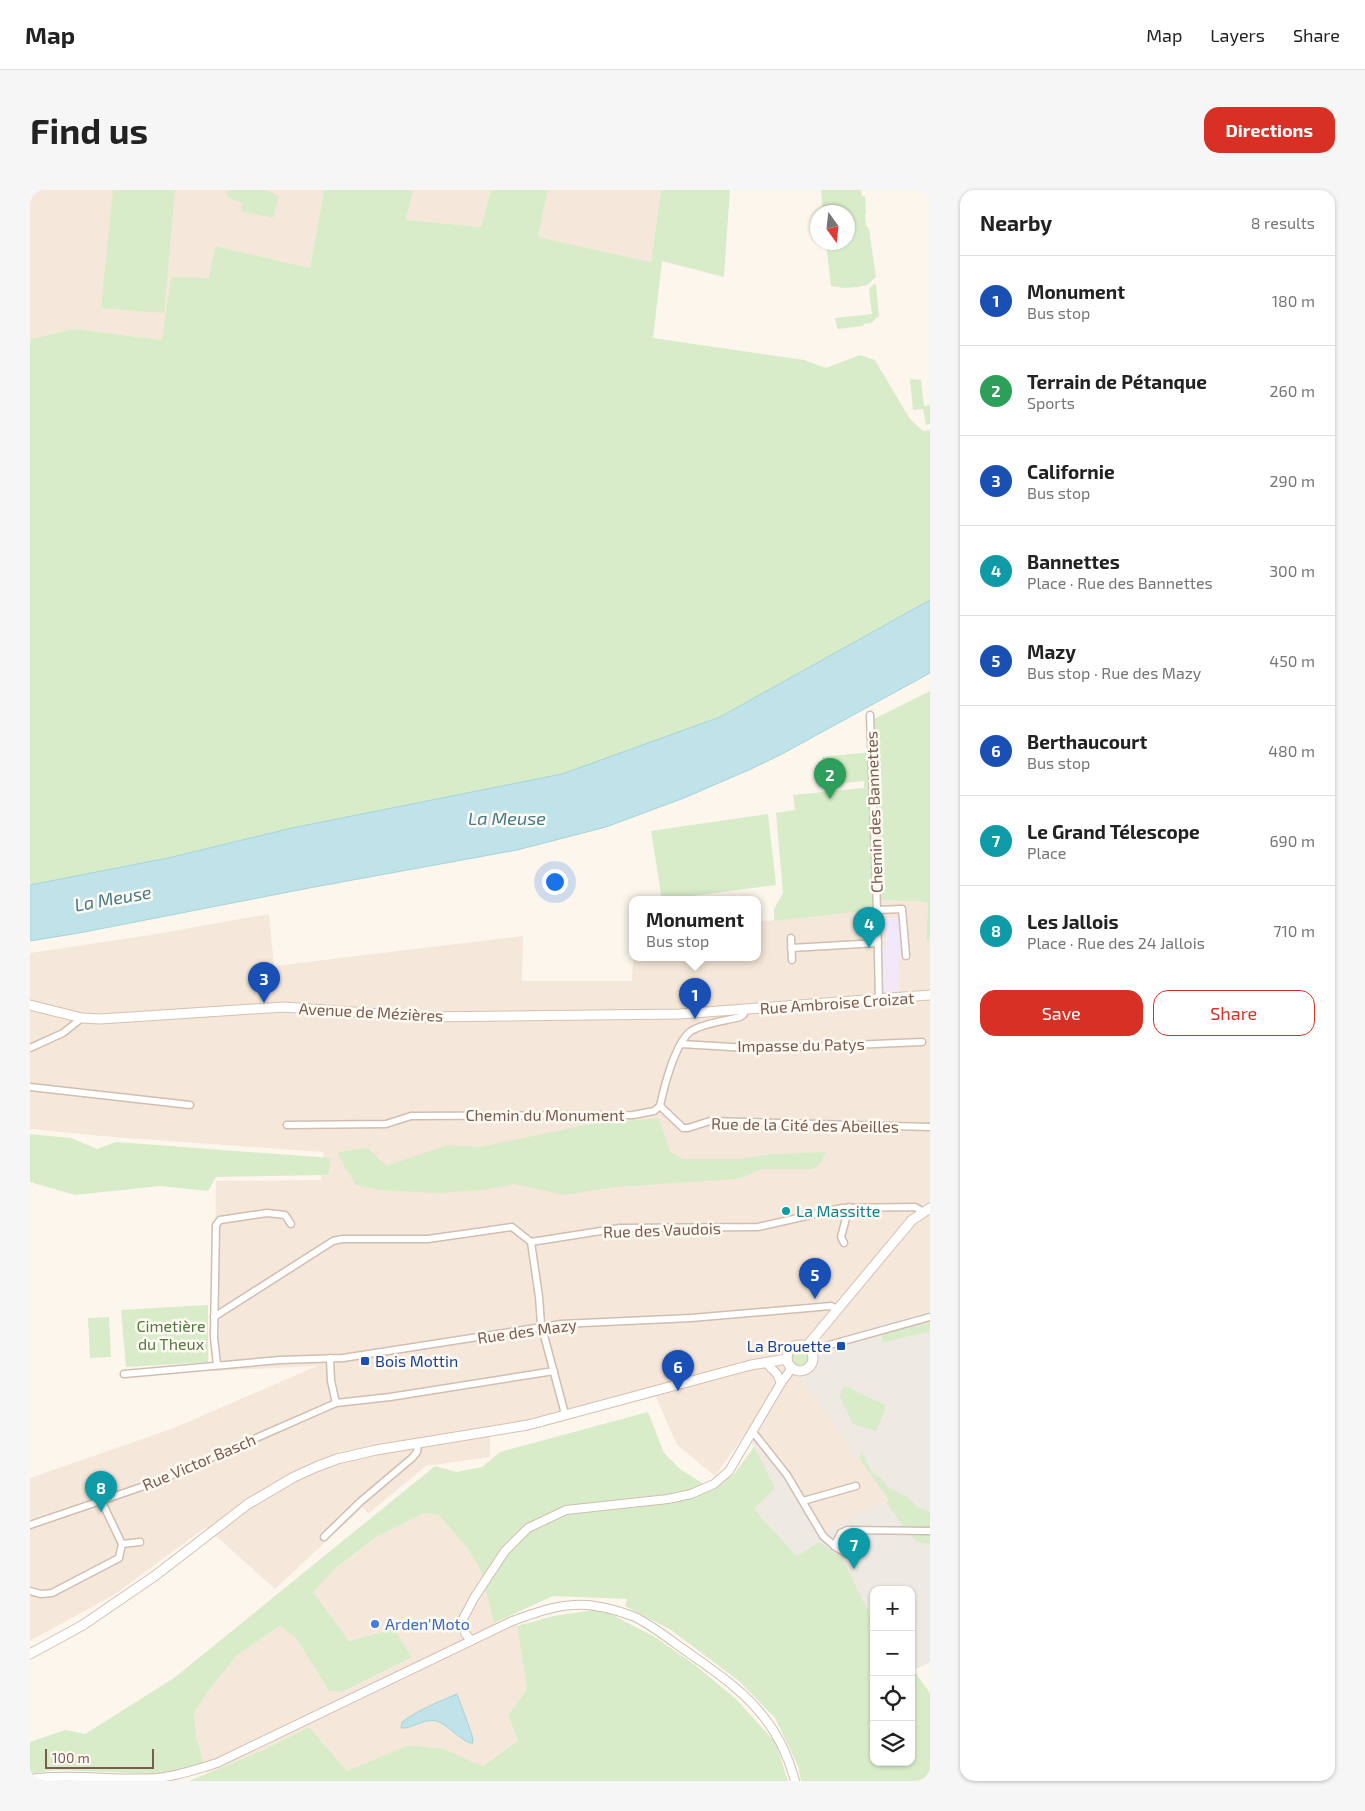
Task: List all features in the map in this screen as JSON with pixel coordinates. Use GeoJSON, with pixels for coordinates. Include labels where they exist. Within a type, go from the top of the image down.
{"type":"FeatureCollection","features":[{"type":"Feature","properties":{"kind":"main road","name":"Rue Ambroise Croizat"},"geometry":{"type":"LineString","coordinates":[[744,1010],[930,995]]}},
{"type":"Feature","properties":{"kind":"main road","name":"Avenue de Mézières"},"geometry":{"type":"LineString","coordinates":[[30,1005],[82,1018],[100,1019],[284,1007],[421,1017],[680,1014],[744,1010]]}},
{"type":"Feature","properties":{"kind":"main road"},"geometry":{"type":"LineString","coordinates":[[809,1348],[837,1309],[912,1220],[927,1210]]}},
{"type":"Feature","properties":{"kind":"main road"},"geometry":{"type":"LineString","coordinates":[[802,1345],[809,1348],[813,1362],[808,1369],[800,1371],[792,1368],[787,1359],[793,1347],[802,1345]]}},
{"type":"Feature","properties":{"kind":"main road"},"geometry":{"type":"LineString","coordinates":[[30,1654],[83,1625],[156,1575],[248,1504],[294,1477],[337,1459],[376,1450],[528,1425],[765,1362],[787,1359]]}},
{"type":"Feature","properties":{"kind":"street","name":"Chemin des Bannettes"},"geometry":{"type":"LineString","coordinates":[[870,715],[878,910],[879,1000]]}},
{"type":"Feature","properties":{"kind":"street"},"geometry":{"type":"LineString","coordinates":[[878,910],[902,910],[906,956]]}},
{"type":"Feature","properties":{"kind":"street"},"geometry":{"type":"LineString","coordinates":[[791,938],[792,960]]}},
{"type":"Feature","properties":{"kind":"street"},"geometry":{"type":"LineString","coordinates":[[791,948],[878,944]]}},
{"type":"Feature","properties":{"kind":"street"},"geometry":{"type":"LineString","coordinates":[[660,1106],[663,1090],[681,1044],[690,1032],[700,1027],[740,1017],[744,1014],[744,1010]]}},
{"type":"Feature","properties":{"kind":"street"},"geometry":{"type":"LineString","coordinates":[[30,1048],[63,1032],[82,1018]]}},
{"type":"Feature","properties":{"kind":"street","name":"Impasse du Patys"},"geometry":{"type":"LineString","coordinates":[[681,1044],[780,1048],[922,1042]]}},
{"type":"Feature","properties":{"kind":"street"},"geometry":{"type":"LineString","coordinates":[[30,1087],[190,1105]]}},
{"type":"Feature","properties":{"kind":"street","name":"Chemin du Monument"},"geometry":{"type":"LineString","coordinates":[[287,1125],[386,1124],[410,1116],[633,1115],[654,1111],[660,1106]]}},
{"type":"Feature","properties":{"kind":"street","name":"Rue de la Cité des Abeilles"},"geometry":{"type":"LineString","coordinates":[[660,1106],[683,1128],[710,1122],[930,1126]]}},
{"type":"Feature","properties":{"kind":"street"},"geometry":{"type":"LineString","coordinates":[[844,1242],[842,1237],[848,1207]]}},
{"type":"Feature","properties":{"kind":"street","name":"Rue des Vaudois"},"geometry":{"type":"LineString","coordinates":[[531,1242],[620,1228],[758,1227],[848,1207],[915,1207],[927,1210]]}},
{"type":"Feature","properties":{"kind":"street"},"geometry":{"type":"LineString","coordinates":[[217,1365],[214,1337],[216,1225],[220,1220],[276,1213],[285,1215],[291,1224]]}},
{"type":"Feature","properties":{"kind":"street"},"geometry":{"type":"LineString","coordinates":[[214,1317],[333,1241],[342,1239],[428,1239],[512,1227],[531,1242],[542,1327],[565,1414]]}},
{"type":"Feature","properties":{"kind":"street","name":"Rue des Mazy"},"geometry":{"type":"LineString","coordinates":[[124,1374],[370,1354],[561,1324],[691,1318],[831,1306],[837,1309]]}},
{"type":"Feature","properties":{"kind":"street"},"geometry":{"type":"LineString","coordinates":[[809,1348],[930,1317]]}},
{"type":"Feature","properties":{"kind":"street"},"geometry":{"type":"LineString","coordinates":[[330,1358],[331,1381],[336,1403]]}},
{"type":"Feature","properties":{"kind":"street"},"geometry":{"type":"LineString","coordinates":[[765,1362],[777,1374],[781,1383]]}},
{"type":"Feature","properties":{"kind":"street"},"geometry":{"type":"LineString","coordinates":[[471,1641],[466,1633],[463,1619],[474,1598],[506,1551],[528,1528],[566,1510],[668,1499],[691,1494],[714,1484],[728,1471],[792,1368]]}},
{"type":"Feature","properties":{"kind":"street","name":"Rue Victor Basch"},"geometry":{"type":"LineString","coordinates":[[30,1525],[156,1482],[336,1403],[554,1371]]}},
{"type":"Feature","properties":{"kind":"street"},"geometry":{"type":"LineString","coordinates":[[753,1432],[787,1475],[823,1536],[847,1554],[854,1555]]}},
{"type":"Feature","properties":{"kind":"street"},"geometry":{"type":"LineString","coordinates":[[324,1537],[360,1502],[412,1458],[417,1452],[418,1443]]}},
{"type":"Feature","properties":{"kind":"street"},"geometry":{"type":"LineString","coordinates":[[803,1501],[856,1486]]}},
{"type":"Feature","properties":{"kind":"street"},"geometry":{"type":"LineString","coordinates":[[30,1590],[41,1594],[52,1593],[119,1558],[122,1544],[101,1500]]}},
{"type":"Feature","properties":{"kind":"street"},"geometry":{"type":"LineString","coordinates":[[834,1546],[841,1532],[847,1530],[930,1531]]}},
{"type":"Feature","properties":{"kind":"street"},"geometry":{"type":"LineString","coordinates":[[122,1544],[140,1542]]}},
{"type":"Feature","properties":{"kind":"street"},"geometry":{"type":"LineString","coordinates":[[30,1779],[51,1776],[157,1778],[217,1764],[510,1622],[540,1610],[566,1606],[593,1605],[616,1610],[652,1626],[717,1673],[753,1704],[767,1720],[778,1738],[795,1781]]}},
{"type":"Feature","properties":{"kind":"shaded area"},"geometry":{"type":"Polygon","coordinates":[[[30,190],[324,190],[310,268],[215,246],[209,279],[171,277],[163,340],[74,329],[30,339],[30,190]]]}},
{"type":"Feature","properties":{"kind":"shaded area"},"geometry":{"type":"Polygon","coordinates":[[[413,190],[491,190],[481,227],[406,220],[413,190]]]}},
{"type":"Feature","properties":{"kind":"shaded area"},"geometry":{"type":"Polygon","coordinates":[[[548,190],[661,190],[651,262],[538,237],[548,190]]]}},
{"type":"Feature","properties":{"kind":"shaded area"},"geometry":{"type":"Polygon","coordinates":[[[880,900],[926,902],[928,904],[926,940],[930,940],[930,1314],[916,1315],[799,1376],[889,1500],[822,1533],[776,1461],[745,1434],[715,1476],[677,1445],[655,1395],[490,1434],[490,1457],[426,1466],[368,1514],[363,1507],[275,1589],[206,1527],[114,1595],[30,1641],[30,1478],[174,1428],[317,1366],[213,1371],[216,1181],[321,1180],[324,1152],[112,1137],[30,1129],[30,953],[150,935],[269,914],[274,966],[523,936],[522,981],[632,981],[633,961],[761,961],[761,922],[871,910],[880,900]]]}},
{"type":"Feature","properties":{"kind":"shaded area"},"geometry":{"type":"Polygon","coordinates":[[[885,918],[900,918],[902,959],[899,959],[900,990],[882,992],[881,951],[886,950],[885,918]]]}},
{"type":"Feature","properties":{"kind":"shaded area"},"geometry":{"type":"Polygon","coordinates":[[[930,1314],[930,1662],[915,1670],[915,1586],[870,1586],[870,1611],[864,1603],[797,1556],[754,1509],[754,1447],[745,1434],[776,1461],[821,1533],[888,1500],[799,1376],[798,1354],[875,1325],[916,1315],[930,1314]]]}},
{"type":"Feature","properties":{"kind":"shaded area"},"geometry":{"type":"Polygon","coordinates":[[[424,1513],[439,1515],[468,1549],[480,1569],[494,1623],[517,1626],[527,1689],[508,1715],[518,1741],[481,1766],[444,1749],[408,1745],[347,1771],[309,1727],[263,1750],[207,1773],[196,1736],[194,1713],[237,1655],[280,1626],[296,1638],[329,1691],[342,1692],[412,1657],[394,1629],[349,1641],[312,1592],[337,1567],[376,1537],[424,1513]]]}},
{"type":"Feature","properties":{"kind":"green space"},"geometry":{"type":"Polygon","coordinates":[[[113,190],[175,190],[164,313],[101,308],[113,190]]]}},
{"type":"Feature","properties":{"kind":"green space"},"geometry":{"type":"Polygon","coordinates":[[[229,190],[266,190],[279,196],[273,218],[241,211],[243,204],[226,196],[229,190]]]}},
{"type":"Feature","properties":{"kind":"green space"},"geometry":{"type":"Polygon","coordinates":[[[324,190],[413,190],[406,220],[481,227],[491,190],[548,190],[538,237],[651,262],[661,190],[730,190],[724,277],[662,261],[653,338],[804,360],[826,368],[860,355],[875,360],[910,419],[923,431],[930,430],[930,600],[720,717],[562,774],[292,828],[168,858],[30,885],[30,339],[74,329],[162,340],[171,277],[209,278],[215,246],[310,268],[324,190]]]}},
{"type":"Feature","properties":{"kind":"green space"},"geometry":{"type":"Polygon","coordinates":[[[821,190],[861,190],[862,196],[865,196],[866,225],[869,229],[876,277],[867,285],[844,288],[831,286],[827,250],[855,250],[855,205],[822,205],[821,190]]]}},
{"type":"Feature","properties":{"kind":"green space"},"geometry":{"type":"Polygon","coordinates":[[[874,284],[876,285],[879,316],[871,323],[864,324],[863,326],[837,328],[835,318],[872,314],[869,289],[874,284]]]}},
{"type":"Feature","properties":{"kind":"green space"},"geometry":{"type":"Polygon","coordinates":[[[910,379],[921,380],[924,406],[930,405],[930,424],[926,425],[923,409],[913,410],[910,379]]]}},
{"type":"Feature","properties":{"kind":"green space"},"geometry":{"type":"Polygon","coordinates":[[[930,691],[930,940],[926,941],[928,904],[925,902],[880,900],[872,910],[774,921],[774,909],[783,893],[776,813],[795,810],[793,795],[864,788],[864,781],[824,785],[822,757],[871,752],[870,721],[930,691]]]}},
{"type":"Feature","properties":{"kind":"green space"},"geometry":{"type":"Polygon","coordinates":[[[768,814],[776,885],[692,896],[661,896],[651,831],[768,814]]]}},
{"type":"Feature","properties":{"kind":"green space"},"geometry":{"type":"Polygon","coordinates":[[[659,1118],[670,1152],[683,1159],[738,1159],[773,1154],[827,1152],[819,1165],[812,1169],[762,1169],[737,1179],[616,1187],[564,1195],[514,1184],[484,1190],[438,1193],[380,1190],[356,1185],[341,1161],[338,1152],[368,1148],[386,1166],[448,1145],[480,1147],[590,1124],[659,1118]]]}},
{"type":"Feature","properties":{"kind":"green space"},"geometry":{"type":"Polygon","coordinates":[[[30,1134],[71,1138],[97,1149],[116,1142],[331,1158],[328,1175],[216,1177],[208,1191],[160,1186],[75,1195],[30,1182],[30,1134]]]}},
{"type":"Feature","properties":{"kind":"green space","name":"Cimetière du Theux"},"geometry":{"type":"Polygon","coordinates":[[[208,1305],[208,1362],[126,1367],[121,1310],[208,1305]]]}},
{"type":"Feature","properties":{"kind":"green space"},"geometry":{"type":"Polygon","coordinates":[[[109,1317],[111,1357],[90,1358],[88,1318],[109,1317]]]}},
{"type":"Feature","properties":{"kind":"green space"},"geometry":{"type":"Polygon","coordinates":[[[930,1323],[930,1332],[882,1342],[882,1337],[886,1333],[930,1323]]]}},
{"type":"Feature","properties":{"kind":"green space"},"geometry":{"type":"Polygon","coordinates":[[[800,1350],[808,1358],[800,1366],[792,1358],[800,1350]]]}},
{"type":"Feature","properties":{"kind":"green space"},"geometry":{"type":"Polygon","coordinates":[[[847,1387],[885,1405],[885,1410],[876,1431],[853,1424],[840,1397],[843,1388],[847,1387]]]}},
{"type":"Feature","properties":{"kind":"green space"},"geometry":{"type":"Polygon","coordinates":[[[648,1412],[664,1453],[680,1469],[713,1490],[734,1474],[754,1447],[775,1488],[754,1509],[797,1556],[819,1542],[842,1558],[864,1603],[870,1611],[870,1766],[915,1766],[915,1672],[930,1693],[930,1781],[801,1781],[798,1766],[775,1718],[739,1681],[671,1630],[625,1606],[627,1599],[553,1596],[494,1623],[480,1569],[468,1549],[439,1515],[424,1513],[376,1537],[337,1567],[313,1592],[349,1641],[394,1629],[412,1657],[342,1692],[329,1691],[296,1638],[280,1626],[237,1655],[194,1713],[196,1736],[204,1764],[154,1774],[55,1770],[30,1774],[30,1742],[65,1730],[85,1734],[174,1678],[435,1466],[456,1472],[482,1467],[500,1452],[648,1412]]]}},
{"type":"Feature","properties":{"kind":"green space"},"geometry":{"type":"Polygon","coordinates":[[[861,1450],[872,1473],[880,1477],[888,1487],[907,1496],[917,1507],[930,1512],[930,1544],[917,1542],[909,1534],[886,1502],[889,1500],[860,1460],[861,1450]]]}},
{"type":"Feature","properties":{"kind":"green space"},"geometry":{"type":"Polygon","coordinates":[[[601,1609],[655,1637],[695,1665],[736,1699],[776,1743],[788,1781],[189,1781],[263,1750],[309,1727],[347,1771],[408,1745],[444,1749],[482,1766],[518,1741],[508,1715],[527,1689],[517,1626],[554,1616],[601,1609]]]}},
{"type":"Feature","properties":{"kind":"water","name":"La Meuse"},"geometry":{"type":"Polygon","coordinates":[[[930,600],[930,673],[782,754],[684,798],[606,827],[517,850],[30,941],[30,885],[168,858],[292,828],[562,774],[720,717],[930,600]]]}},
{"type":"Feature","properties":{"kind":"water"},"geometry":{"type":"Polygon","coordinates":[[[457,1694],[472,1735],[473,1743],[465,1741],[439,1722],[429,1721],[401,1728],[402,1722],[428,1706],[457,1694]]]}},
{"type":"Feature","properties":{"kind":"place","name":"Terrain de Pétanque"},"geometry":{"type":"Point","coordinates":[830,799]}},
{"type":"Feature","properties":{"kind":"place","name":"Bannettes"},"geometry":{"type":"Point","coordinates":[869,948]}},
{"type":"Feature","properties":{"kind":"place","name":"Californie"},"geometry":{"type":"Point","coordinates":[264,1003]}},
{"type":"Feature","properties":{"kind":"place","name":"Monument"},"geometry":{"type":"Point","coordinates":[695,1019]}},
{"type":"Feature","properties":{"kind":"place","name":"La Massitte"},"geometry":{"type":"Point","coordinates":[786,1211]}},
{"type":"Feature","properties":{"kind":"place","name":"Mazy"},"geometry":{"type":"Point","coordinates":[815,1299]}},
{"type":"Feature","properties":{"kind":"place","name":"La Brouette"},"geometry":{"type":"Point","coordinates":[841,1346]}},
{"type":"Feature","properties":{"kind":"place","name":"Bois Mottin"},"geometry":{"type":"Point","coordinates":[365,1361]}},
{"type":"Feature","properties":{"kind":"place","name":"Berthaucourt"},"geometry":{"type":"Point","coordinates":[678,1391]}},
{"type":"Feature","properties":{"kind":"place","name":"Les Jallois"},"geometry":{"type":"Point","coordinates":[101,1512]}},
{"type":"Feature","properties":{"kind":"place","name":"Le Grand Télescope"},"geometry":{"type":"Point","coordinates":[854,1569]}},
{"type":"Feature","properties":{"kind":"place","name":"Arden'Moto"},"geometry":{"type":"Point","coordinates":[375,1624]}}]}
